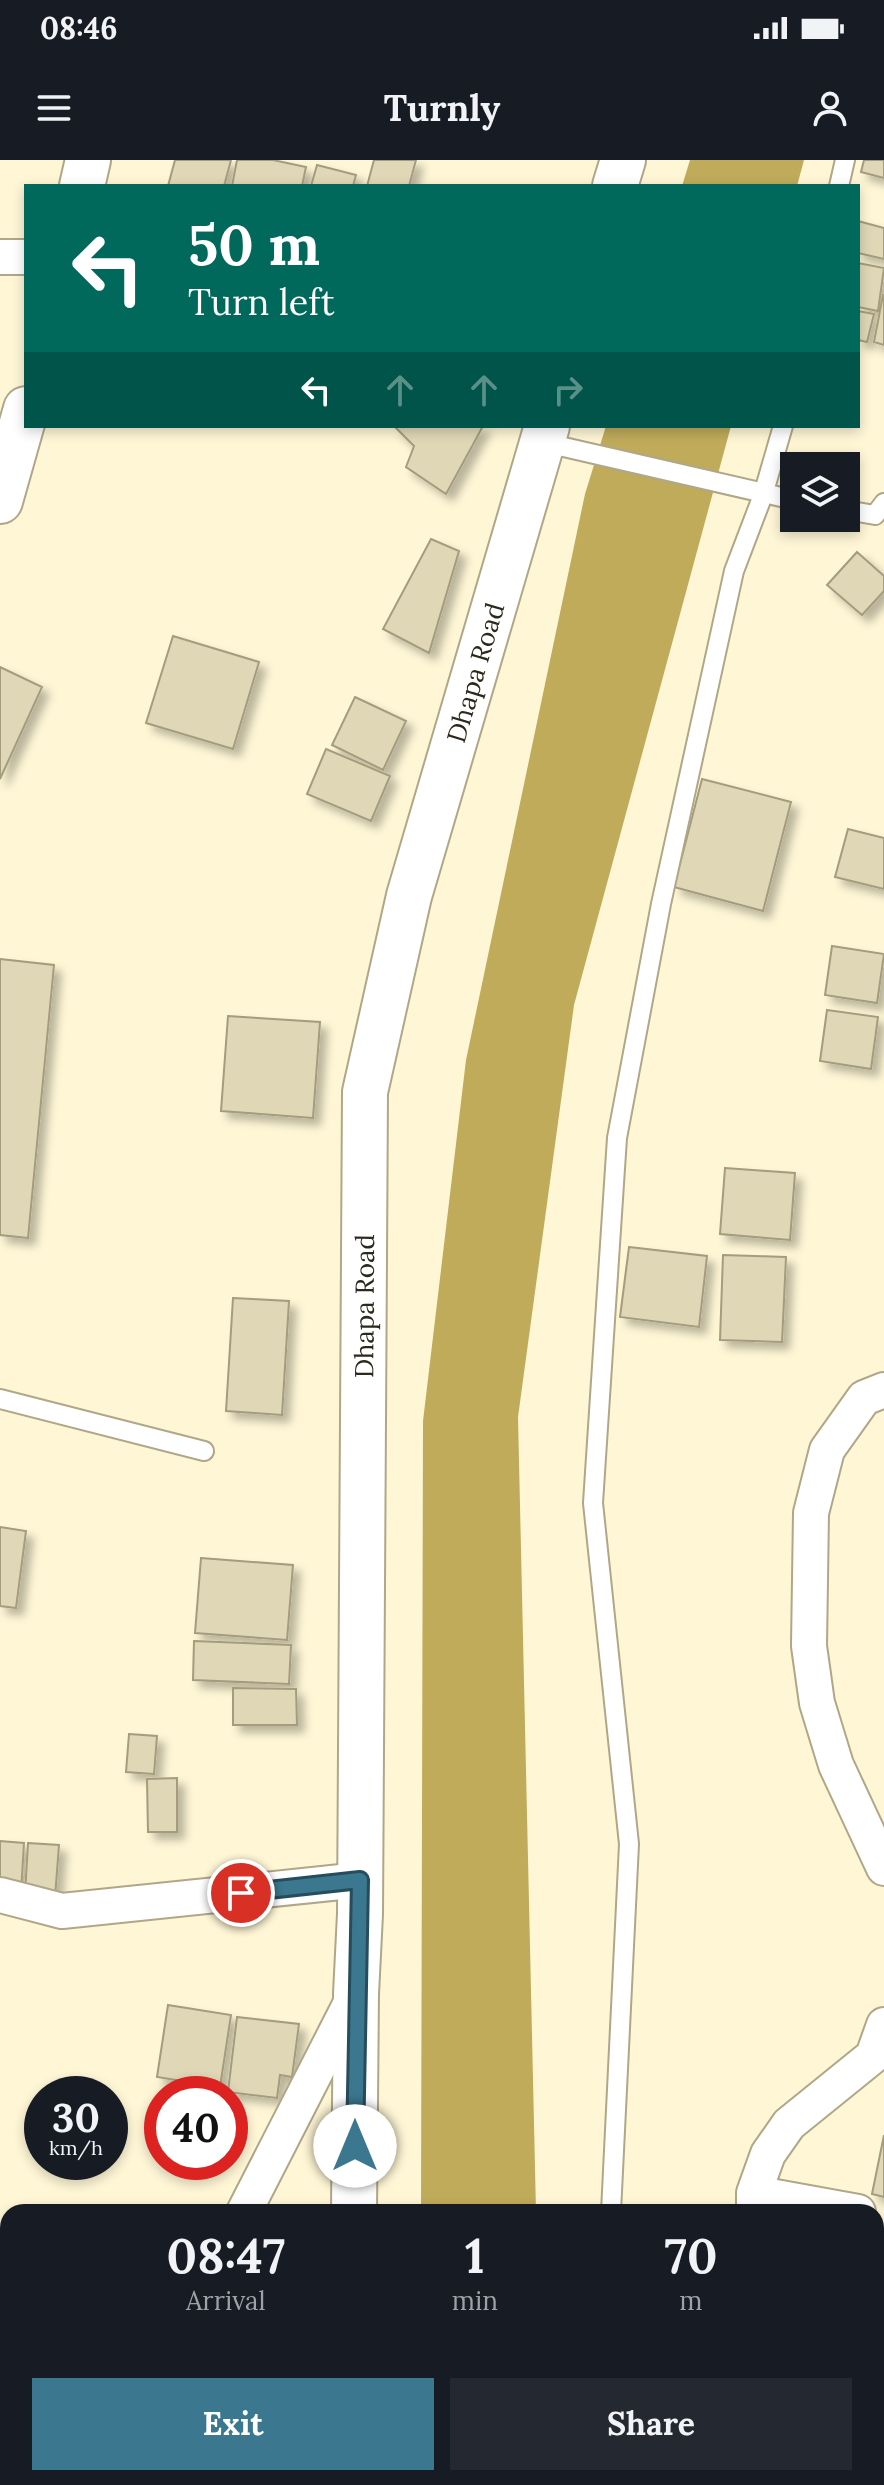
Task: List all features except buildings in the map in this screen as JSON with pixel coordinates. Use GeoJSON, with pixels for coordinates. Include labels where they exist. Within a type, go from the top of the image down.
{"type":"FeatureCollection","features":[{"type":"Feature","properties":{"kind":"street"},"geometry":{"type":"LineString","coordinates":[[82,184],[88,160]]}},
{"type":"Feature","properties":{"kind":"street"},"geometry":{"type":"LineString","coordinates":[[616,184],[623,160]]}},
{"type":"Feature","properties":{"kind":"street"},"geometry":{"type":"LineString","coordinates":[[0,257],[24,257]]}},
{"type":"Feature","properties":{"kind":"street"},"geometry":{"type":"LineString","coordinates":[[0,501],[24,416]]}},
{"type":"Feature","properties":{"kind":"street","name":"Dhapa Road"},"geometry":{"type":"LineString","coordinates":[[354,2204],[360,1880],[365,1092],[409,896],[538,431]]}},
{"type":"Feature","properties":{"kind":"street"},"geometry":{"type":"LineString","coordinates":[[884,1390],[864,1398],[827,1450],[811,1513],[809,1646],[817,1703],[836,1765],[884,1868]]}},
{"type":"Feature","properties":{"kind":"street"},"geometry":{"type":"LineString","coordinates":[[0,1895],[62,1911],[360,1880]]}},
{"type":"Feature","properties":{"kind":"street"},"geometry":{"type":"LineString","coordinates":[[248,2204],[356,1994]]}},
{"type":"Feature","properties":{"kind":"street"},"geometry":{"type":"LineString","coordinates":[[775,2204],[754,2202],[768,2154],[789,2124],[873,2056],[884,2025]]}},
{"type":"Feature","properties":{"kind":"lane"},"geometry":{"type":"LineString","coordinates":[[839,184],[845,160]]}},
{"type":"Feature","properties":{"kind":"lane"},"geometry":{"type":"LineString","coordinates":[[611,2204],[629,1844],[593,1503],[617,1138],[661,904],[734,571],[763,495],[782,428]]}},
{"type":"Feature","properties":{"kind":"lane"},"geometry":{"type":"LineString","coordinates":[[538,431],[780,498]]}},
{"type":"Feature","properties":{"kind":"lane"},"geometry":{"type":"LineString","coordinates":[[860,512],[875,515],[884,503]]}},
{"type":"Feature","properties":{"kind":"lane"},"geometry":{"type":"LineString","coordinates":[[0,1399],[204,1451]]}},
{"type":"Feature","properties":{"kind":"shaded area"},"geometry":{"type":"Polygon","coordinates":[[[690,160],[804,160],[798,184],[683,184],[690,160]]]}},
{"type":"Feature","properties":{"kind":"shaded area"},"geometry":{"type":"Polygon","coordinates":[[[605,428],[730,428],[574,1005],[518,1417],[536,2204],[421,2204],[423,1421],[466,1060],[585,494],[605,428]]]}},
{"type":"Feature","properties":{"kind":"route"},"geometry":{"type":"LineString","coordinates":[[241,1893],[360,1880],[355,2146]]}}]}
